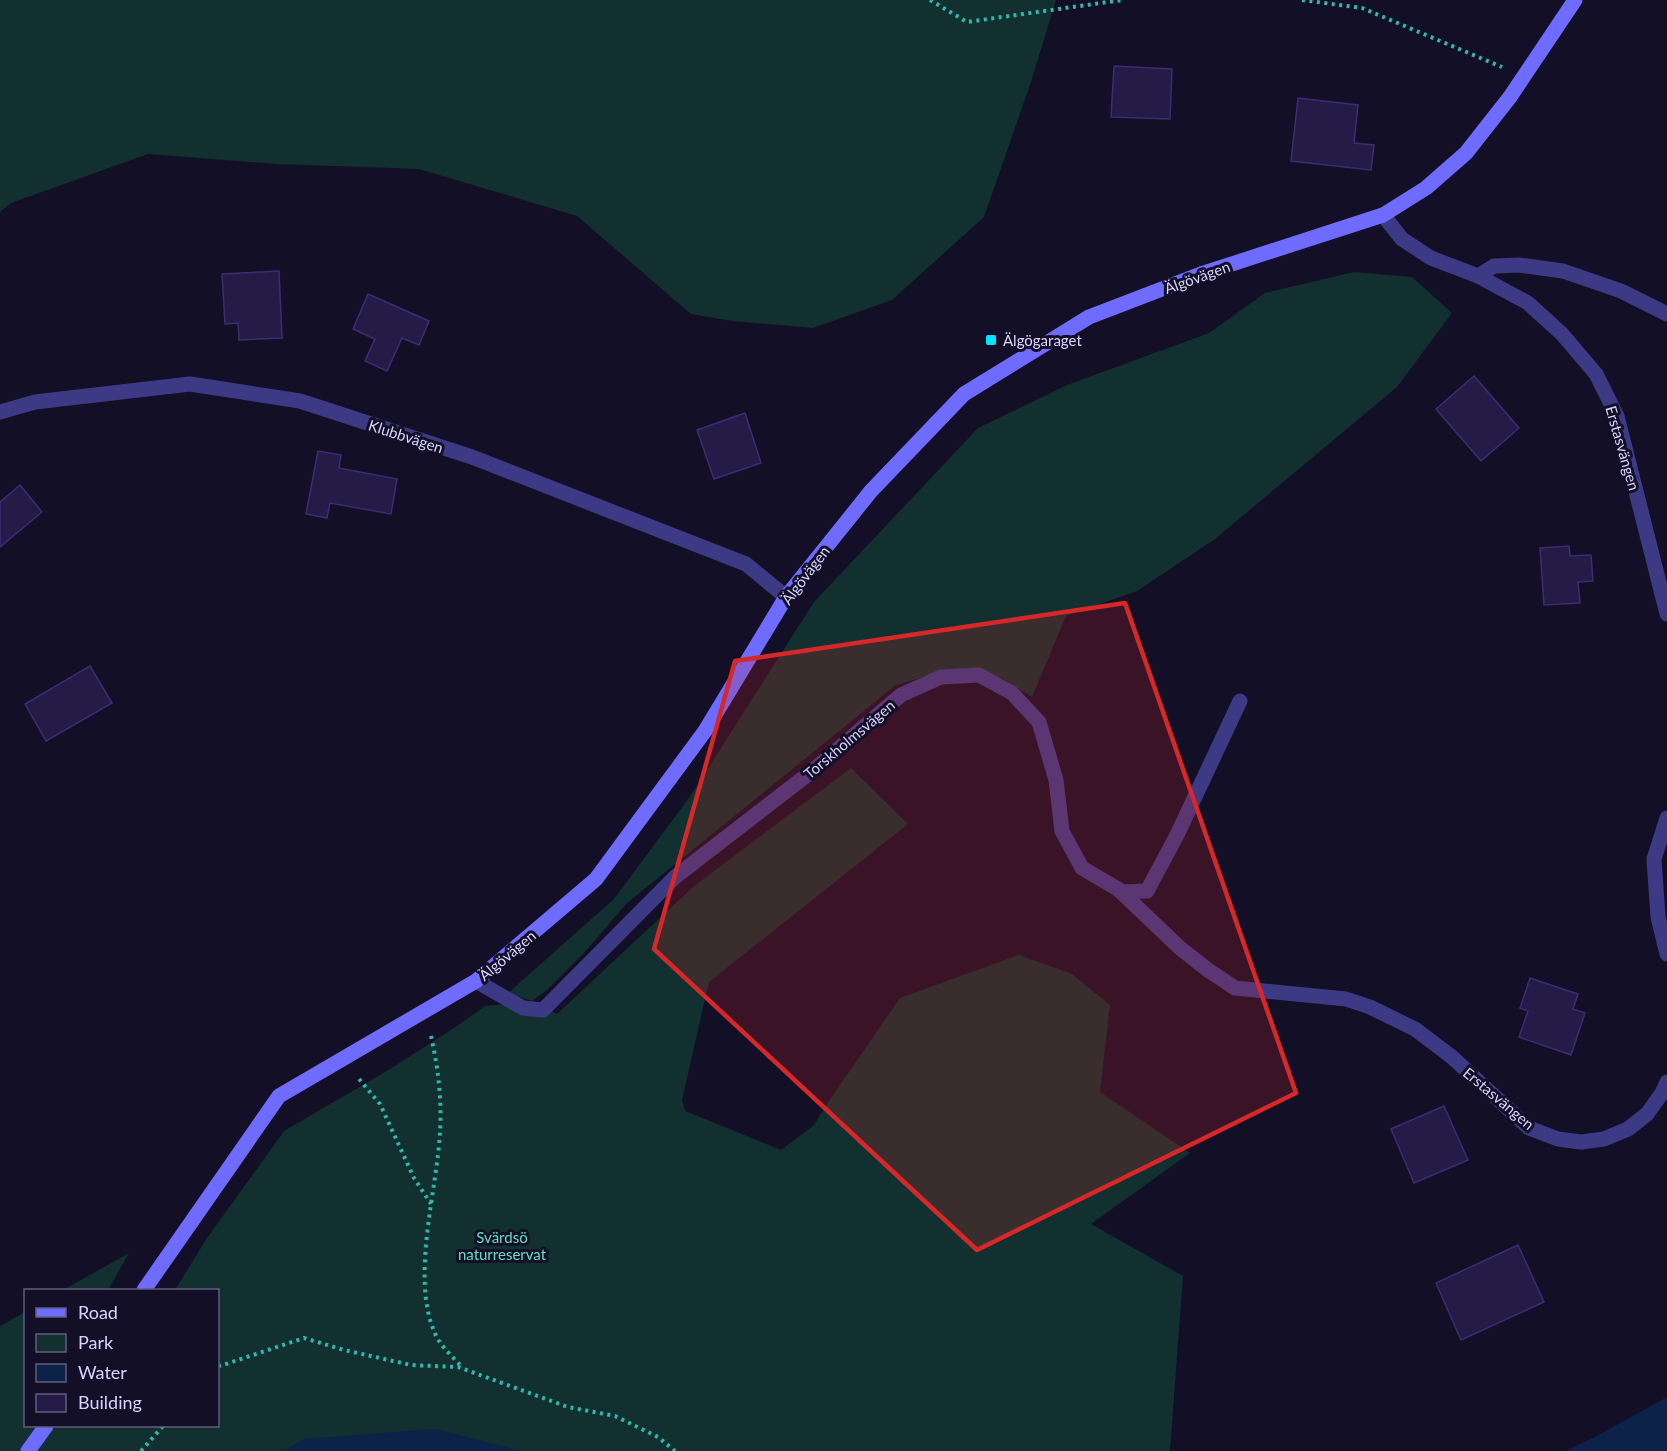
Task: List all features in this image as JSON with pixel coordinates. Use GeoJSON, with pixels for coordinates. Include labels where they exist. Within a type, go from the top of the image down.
{"type":"FeatureCollection","features":[{"type":"Feature","properties":{"kind":"street","name":"Älgövägen"},"geometry":{"type":"LineString","coordinates":[[145,1289],[279,1096],[476,981],[596,879],[705,731],[786,597],[871,490],[964,394],[1089,317],[1202,274],[1383,214],[1426,188],[1466,153],[1510,97],[1575,0]]}},
{"type":"Feature","properties":{"kind":"street","name":"Erstasvängen"},"geometry":{"type":"LineString","coordinates":[[1383,214],[1402,239],[1431,258],[1478,276],[1528,303],[1562,334],[1596,374],[1617,416],[1667,614]]}},
{"type":"Feature","properties":{"kind":"street"},"geometry":{"type":"LineString","coordinates":[[1478,276],[1494,266],[1519,265],[1563,271],[1621,291],[1667,314]]}},
{"type":"Feature","properties":{"kind":"street","name":"Klubbvägen"},"geometry":{"type":"LineString","coordinates":[[0,412],[35,402],[190,384],[300,401],[472,457],[746,564],[786,597]]}},
{"type":"Feature","properties":{"kind":"street","name":"Torskholmsvägen"},"geometry":{"type":"LineString","coordinates":[[476,981],[523,1008],[543,1010],[675,877],[811,772],[901,695],[941,677],[978,675],[1012,693],[1039,722],[1056,780],[1062,831],[1082,868],[1119,890]]}},
{"type":"Feature","properties":{"kind":"street"},"geometry":{"type":"LineString","coordinates":[[1119,890],[1123,892],[1147,891],[1178,835],[1240,701]]}},
{"type":"Feature","properties":{"kind":"street"},"geometry":{"type":"LineString","coordinates":[[1667,818],[1654,859],[1658,917],[1667,954]]}},
{"type":"Feature","properties":{"kind":"street","name":"Erstasvängen"},"geometry":{"type":"LineString","coordinates":[[1119,890],[1180,948],[1235,988],[1346,999],[1370,1007],[1415,1029],[1452,1057],[1529,1128],[1558,1139],[1581,1142],[1604,1139],[1628,1129],[1647,1114],[1667,1082]]}},
{"type":"Feature","properties":{"kind":"street"},"geometry":{"type":"LineString","coordinates":[[28,1451],[45,1427]]}},
{"type":"Feature","properties":{"kind":"path"},"geometry":{"type":"LineString","coordinates":[[930,0],[967,22],[1122,0]]}},
{"type":"Feature","properties":{"kind":"path"},"geometry":{"type":"LineString","coordinates":[[1302,0],[1362,8],[1497,64],[1522,79]]}},
{"type":"Feature","properties":{"kind":"path"},"geometry":{"type":"LineString","coordinates":[[427,1010],[436,1056],[440,1132],[426,1245],[424,1295],[434,1332],[444,1348],[465,1370]]}},
{"type":"Feature","properties":{"kind":"path"},"geometry":{"type":"LineString","coordinates":[[336,1063],[356,1075],[380,1104],[414,1179],[431,1205]]}},
{"type":"Feature","properties":{"kind":"path"},"geometry":{"type":"LineString","coordinates":[[219,1366],[304,1338],[344,1350],[411,1365],[458,1366],[568,1407],[615,1416],[658,1437],[675,1451]]}},
{"type":"Feature","properties":{"kind":"path"},"geometry":{"type":"LineString","coordinates":[[219,1370],[224,1365]]}},
{"type":"Feature","properties":{"kind":"path"},"geometry":{"type":"LineString","coordinates":[[141,1451],[161,1427]]}},
{"type":"Feature","properties":{"kind":"highlighted area"},"geometry":{"type":"Polygon","coordinates":[[[1125,603],[1296,1093],[977,1250],[654,949],[735,661],[1125,603]]]}},
{"type":"Feature","properties":{"kind":"green space"},"geometry":{"type":"Polygon","coordinates":[[[0,0],[1056,0],[1031,82],[984,217],[892,300],[813,328],[732,321],[691,314],[577,216],[419,169],[276,164],[148,154],[11,203],[0,212],[0,0]]]}},
{"type":"Feature","properties":{"kind":"green space"},"geometry":{"type":"Polygon","coordinates":[[[1354,272],[1412,277],[1452,313],[1397,387],[1215,539],[1137,591],[1066,616],[1032,697],[1000,677],[941,672],[896,685],[626,904],[585,952],[547,990],[532,1001],[508,993],[614,899],[691,795],[814,602],[978,428],[1067,385],[1209,333],[1265,293],[1354,272]]]}},
{"type":"Feature","properties":{"kind":"green space","name":"Svärdsö naturreservat"},"geometry":{"type":"Polygon","coordinates":[[[851,768],[908,824],[709,982],[682,1100],[685,1111],[781,1150],[814,1125],[900,998],[1019,955],[1072,974],[1110,1005],[1100,1092],[1190,1153],[1091,1224],[1183,1276],[1170,1451],[0,1451],[0,1326],[24,1313],[24,1427],[219,1427],[219,1289],[176,1289],[207,1238],[284,1131],[390,1069],[485,1006],[531,1002],[557,1014],[693,887],[851,768]]]}},
{"type":"Feature","properties":{"kind":"green space"},"geometry":{"type":"Polygon","coordinates":[[[129,1253],[109,1289],[65,1289],[129,1253]]]}},
{"type":"Feature","properties":{"kind":"water"},"geometry":{"type":"Polygon","coordinates":[[[1667,1397],[1667,1451],[1565,1451],[1593,1438],[1667,1397]]]}},
{"type":"Feature","properties":{"kind":"water"},"geometry":{"type":"Polygon","coordinates":[[[435,1429],[522,1451],[283,1451],[304,1439],[435,1429]]]}},
{"type":"Feature","properties":{"kind":"building"},"geometry":{"type":"Polygon","coordinates":[[[1114,66],[1172,69],[1170,119],[1111,117],[1114,66]]]}},
{"type":"Feature","properties":{"kind":"building"},"geometry":{"type":"Polygon","coordinates":[[[1298,98],[1358,105],[1354,143],[1374,145],[1371,170],[1291,161],[1298,98]]]}},
{"type":"Feature","properties":{"kind":"building"},"geometry":{"type":"Polygon","coordinates":[[[279,271],[282,338],[239,340],[238,323],[225,324],[222,274],[279,271]]]}},
{"type":"Feature","properties":{"kind":"building"},"geometry":{"type":"Polygon","coordinates":[[[368,294],[429,321],[419,345],[402,338],[387,371],[365,361],[375,339],[353,329],[368,294]]]}},
{"type":"Feature","properties":{"kind":"building"},"geometry":{"type":"Polygon","coordinates":[[[1474,376],[1519,428],[1481,461],[1436,409],[1474,376]]]}},
{"type":"Feature","properties":{"kind":"building"},"geometry":{"type":"Polygon","coordinates":[[[745,413],[761,463],[714,479],[697,430],[745,413]]]}},
{"type":"Feature","properties":{"kind":"building"},"geometry":{"type":"Polygon","coordinates":[[[318,451],[341,455],[339,468],[397,479],[391,514],[330,503],[327,518],[306,514],[318,451]]]}},
{"type":"Feature","properties":{"kind":"building"},"geometry":{"type":"Polygon","coordinates":[[[20,485],[42,512],[0,547],[0,502],[20,485]]]}},
{"type":"Feature","properties":{"kind":"building"},"geometry":{"type":"Polygon","coordinates":[[[1569,546],[1570,556],[1591,555],[1593,581],[1578,582],[1580,603],[1544,605],[1540,548],[1569,546]]]}},
{"type":"Feature","properties":{"kind":"building"},"geometry":{"type":"Polygon","coordinates":[[[90,666],[112,703],[46,741],[25,704],[90,666]]]}},
{"type":"Feature","properties":{"kind":"building"},"geometry":{"type":"Polygon","coordinates":[[[1530,978],[1578,994],[1573,1009],[1585,1013],[1571,1055],[1519,1037],[1528,1011],[1520,1008],[1530,978]]]}},
{"type":"Feature","properties":{"kind":"building"},"geometry":{"type":"Polygon","coordinates":[[[1444,1106],[1468,1160],[1414,1183],[1391,1129],[1444,1106]]]}},
{"type":"Feature","properties":{"kind":"building"},"geometry":{"type":"Polygon","coordinates":[[[1518,1245],[1544,1302],[1461,1340],[1436,1283],[1518,1245]]]}},
{"type":"Feature","properties":{"kind":"place","name":"Älgögaraget"},"geometry":{"type":"Point","coordinates":[991,340]}}]}
